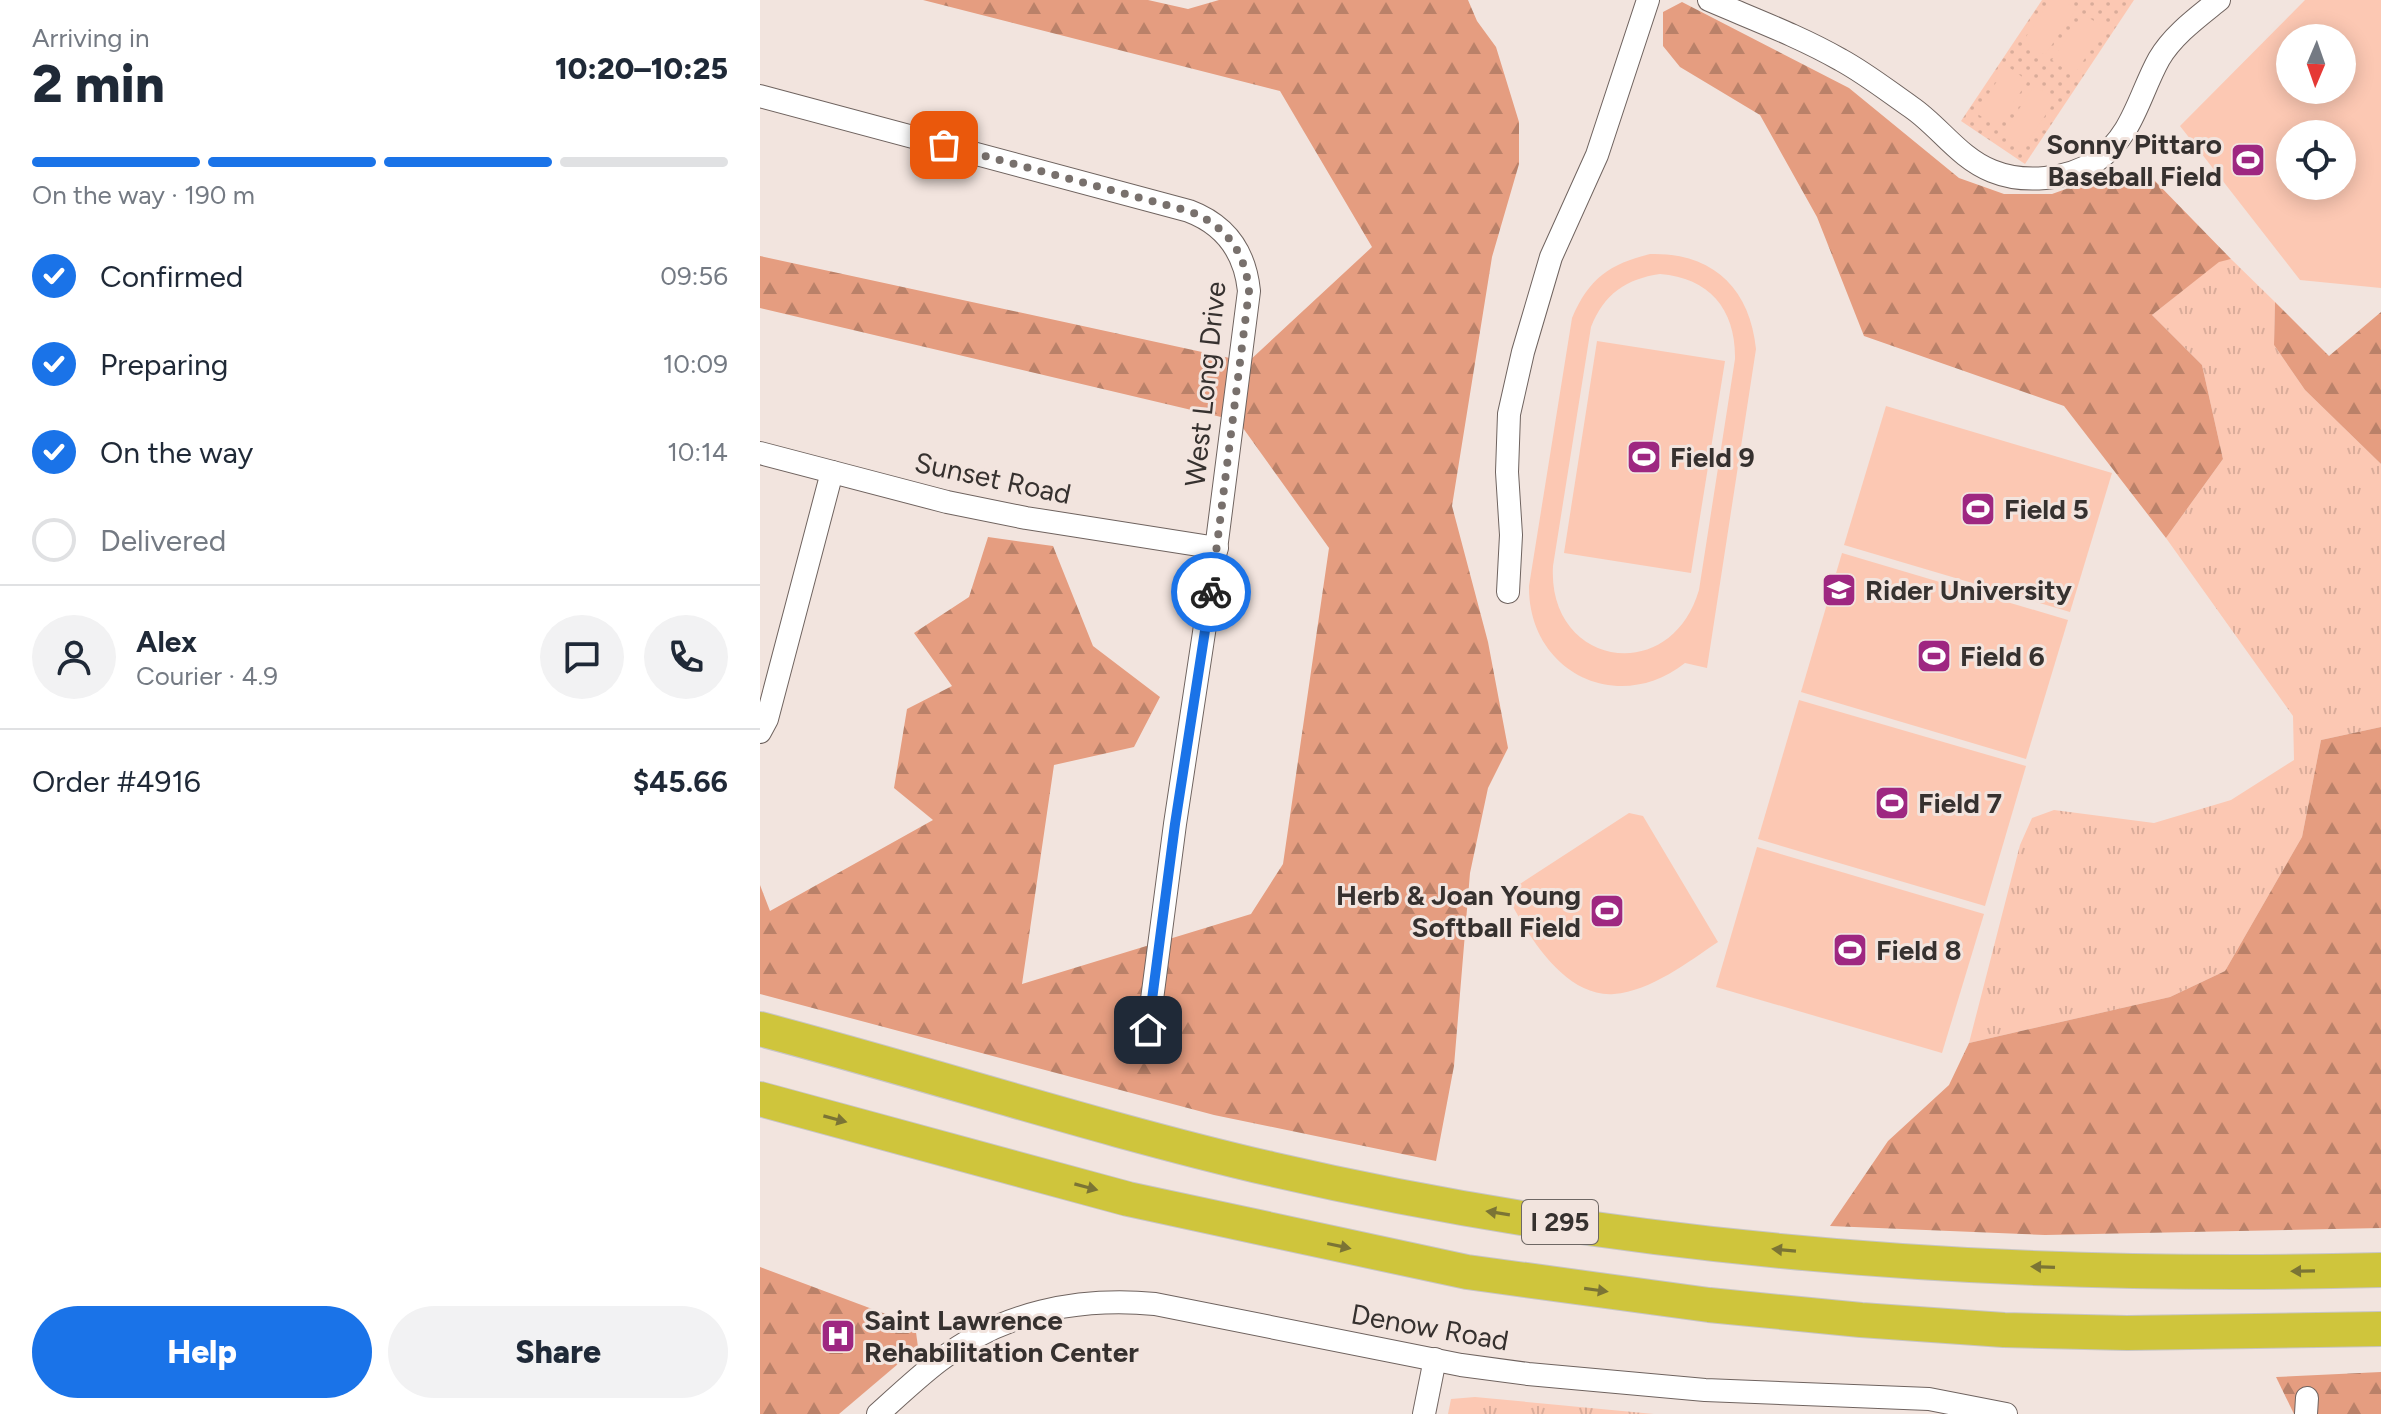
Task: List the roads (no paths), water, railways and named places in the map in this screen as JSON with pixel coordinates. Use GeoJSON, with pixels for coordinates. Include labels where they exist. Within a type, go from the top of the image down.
{"type":"FeatureCollection","features":[{"type":"Feature","properties":{"kind":"highway","name":"I 295"},"geometry":{"type":"LineString","coordinates":[[760,1029],[1128,1134],[1274,1170],[1437,1203],[1615,1231],[1825,1254],[1998,1265],[2187,1271],[2381,1270]]}},
{"type":"Feature","properties":{"kind":"highway","name":"I 295"},"geometry":{"type":"LineString","coordinates":[[760,1099],[1128,1199],[1467,1272],[1709,1305],[2004,1330],[2127,1333],[2381,1329]]}},
{"type":"Feature","properties":{"kind":"street"},"geometry":{"type":"LineString","coordinates":[[1508,592],[1511,535],[1507,472],[1509,414],[1523,352],[1551,257],[1597,155],[1648,0]]}},
{"type":"Feature","properties":{"kind":"street"},"geometry":{"type":"LineString","coordinates":[[1709,0],[1794,35],[1843,61],[1916,110],[1968,157],[1991,171],[2042,179],[2070,173],[2096,161],[2120,138],[2135,115],[2160,58],[2174,40],[2219,0]]}},
{"type":"Feature","properties":{"kind":"street","name":"West Long Drive"},"geometry":{"type":"LineString","coordinates":[[760,96],[1189,211],[1221,228],[1241,255],[1249,291],[1217,548],[1175,824],[1148,1030]]}},
{"type":"Feature","properties":{"kind":"street","name":"Sunset Road"},"geometry":{"type":"LineString","coordinates":[[760,453],[1013,516],[1217,548]]}},
{"type":"Feature","properties":{"kind":"street"},"geometry":{"type":"LineString","coordinates":[[760,732],[767,719],[832,472]]}},
{"type":"Feature","properties":{"kind":"street","name":"Denow Road"},"geometry":{"type":"LineString","coordinates":[[878,1414],[939,1361],[990,1329],[1051,1308],[1086,1302],[1121,1301],[1155,1304],[1435,1359],[1528,1374],[1631,1384],[1929,1399],[2006,1414]]}},
{"type":"Feature","properties":{"kind":"street"},"geometry":{"type":"LineString","coordinates":[[1424,1414],[1435,1359]]}},
{"type":"Feature","properties":{"kind":"place","name":"Sonny Pittaro Baseball Field"},"geometry":{"type":"Point","coordinates":[2248,160]}},
{"type":"Feature","properties":{"kind":"place","name":"Field 9"},"geometry":{"type":"Point","coordinates":[1644,457]}},
{"type":"Feature","properties":{"kind":"place","name":"Field 5"},"geometry":{"type":"Point","coordinates":[1978,509]}},
{"type":"Feature","properties":{"kind":"place","name":"Rider University"},"geometry":{"type":"Point","coordinates":[1839,590]}},
{"type":"Feature","properties":{"kind":"place","name":"Field 6"},"geometry":{"type":"Point","coordinates":[1934,656]}},
{"type":"Feature","properties":{"kind":"place","name":"Field 7"},"geometry":{"type":"Point","coordinates":[1892,803]}},
{"type":"Feature","properties":{"kind":"place","name":"Herb & Joan Young Softball Field"},"geometry":{"type":"Point","coordinates":[1607,911]}},
{"type":"Feature","properties":{"kind":"place","name":"Field 8"},"geometry":{"type":"Point","coordinates":[1850,950]}},
{"type":"Feature","properties":{"kind":"place","name":"Saint Lawrence Rehabilitation Center"},"geometry":{"type":"Point","coordinates":[838,1336]}}]}
